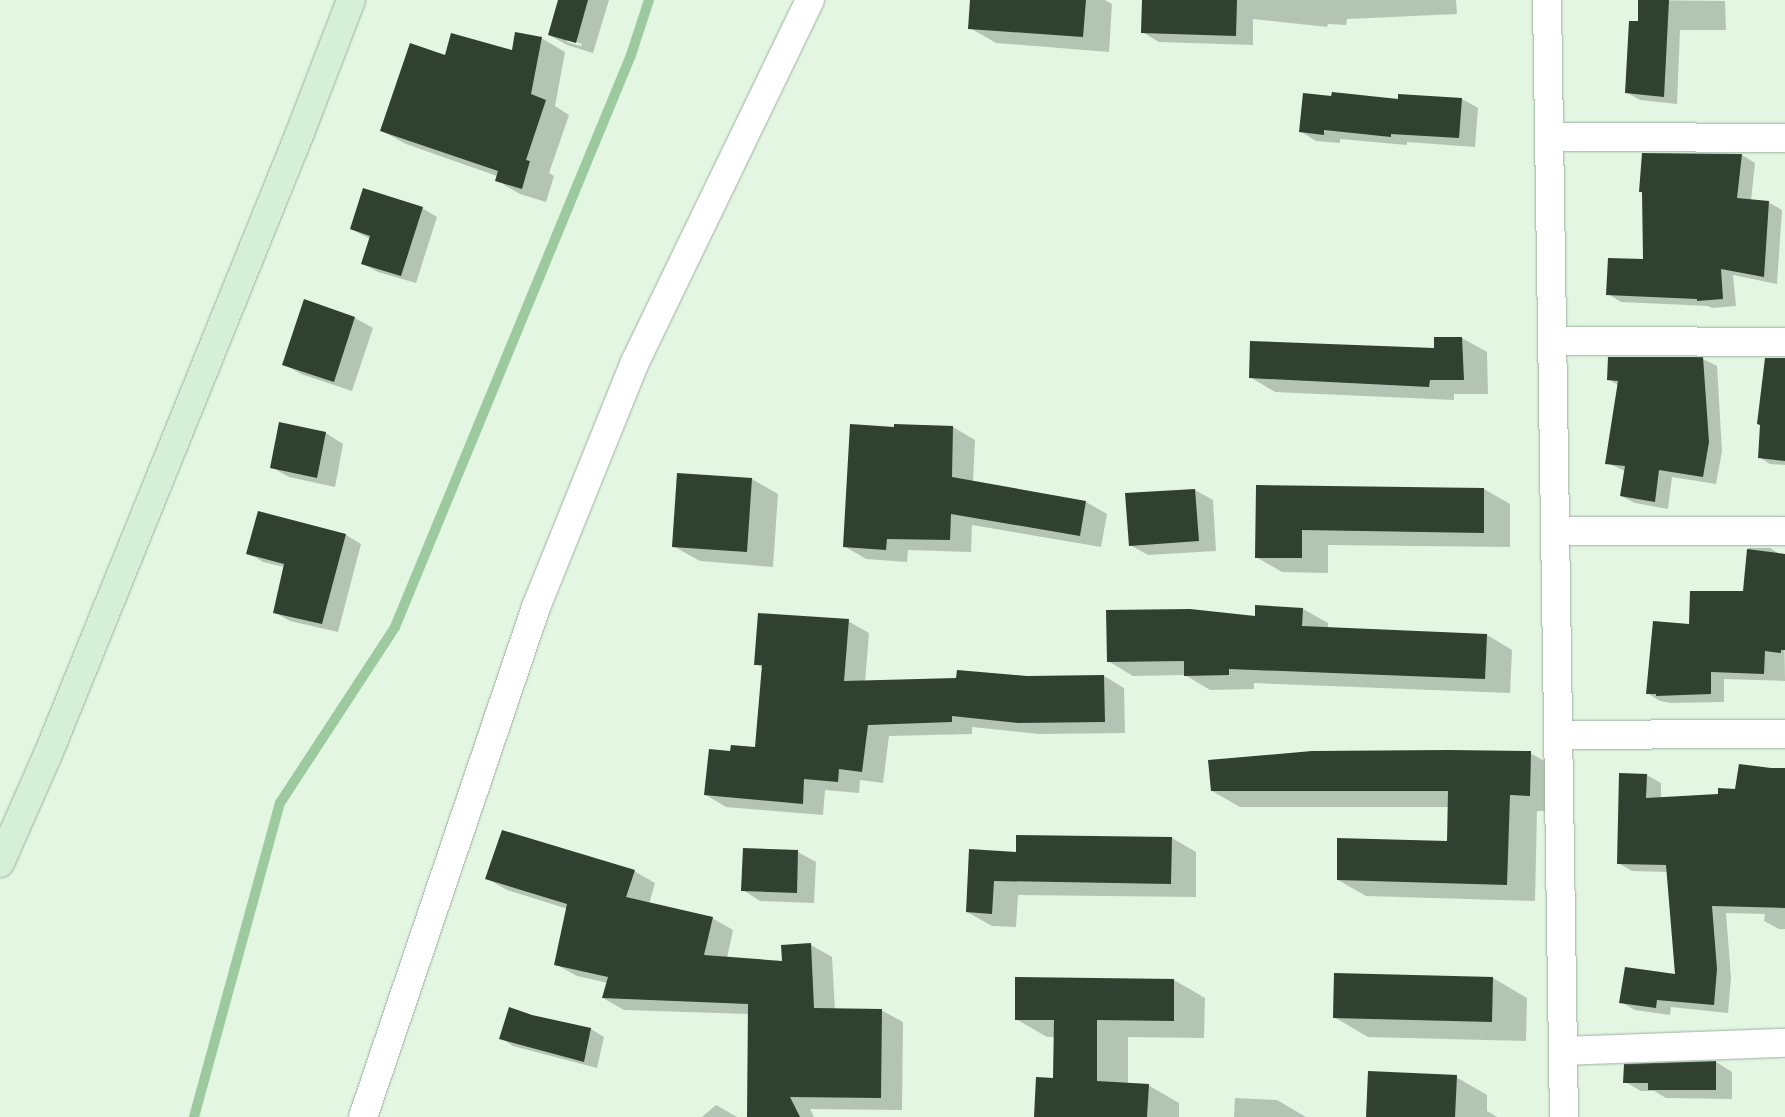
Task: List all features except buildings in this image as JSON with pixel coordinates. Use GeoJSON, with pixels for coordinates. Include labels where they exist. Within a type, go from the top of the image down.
{"type":"FeatureCollection","features":[{"type":"Feature","properties":{"kind":"main road"},"geometry":{"type":"LineString","coordinates":[[0,863],[49,752],[300,133],[350,0]]}},
{"type":"Feature","properties":{"kind":"street"},"geometry":{"type":"LineString","coordinates":[[363,1117],[540,598],[635,362],[810,0]]}},
{"type":"Feature","properties":{"kind":"street"},"geometry":{"type":"LineString","coordinates":[[1547,0],[1564,1117]]}},
{"type":"Feature","properties":{"kind":"street"},"geometry":{"type":"LineString","coordinates":[[1549,137],[1785,138]]}},
{"type":"Feature","properties":{"kind":"street"},"geometry":{"type":"LineString","coordinates":[[1552,341],[1785,342]]}},
{"type":"Feature","properties":{"kind":"street"},"geometry":{"type":"LineString","coordinates":[[1554,530],[1785,531]]}},
{"type":"Feature","properties":{"kind":"street"},"geometry":{"type":"LineString","coordinates":[[1558,735],[1785,734]]}},
{"type":"Feature","properties":{"kind":"street"},"geometry":{"type":"LineString","coordinates":[[1563,1051],[1785,1043]]}},
{"type":"Feature","properties":{"kind":"waterway"},"geometry":{"type":"LineString","coordinates":[[194,1117],[280,803],[395,627],[631,55],[649,0]]}}]}
